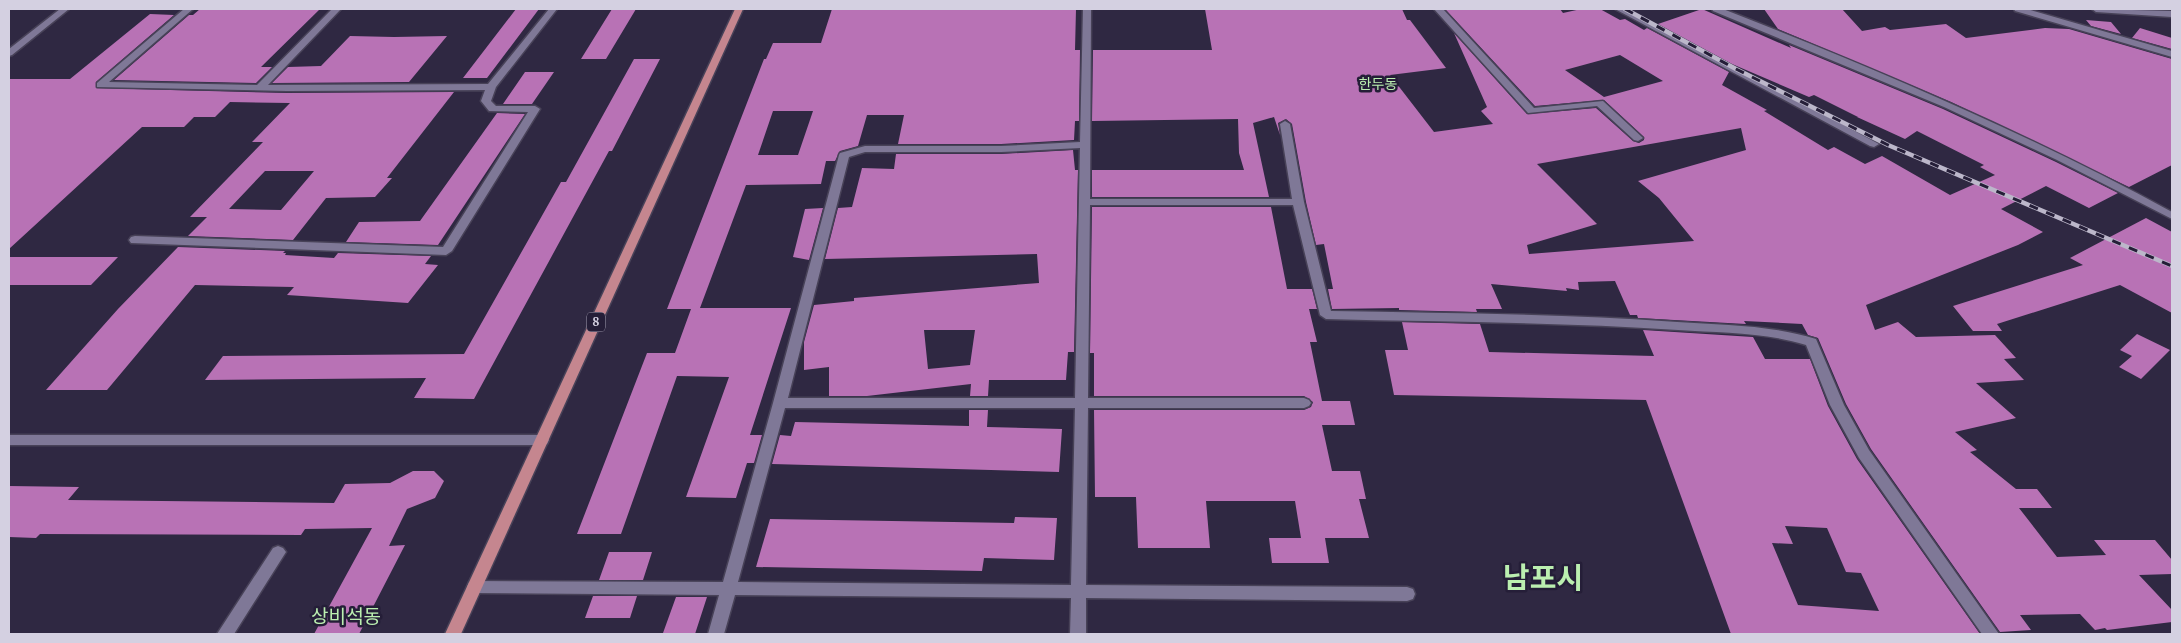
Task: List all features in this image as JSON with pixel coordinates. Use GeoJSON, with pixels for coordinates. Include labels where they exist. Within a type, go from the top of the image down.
{"type":"FeatureCollection","features":[{"type":"Feature","properties":{"kind":"main road","name":"8"},"geometry":{"type":"LineString","coordinates":[[453,634],[738,9]]}},
{"type":"Feature","properties":{"kind":"street"},"geometry":{"type":"LineString","coordinates":[[9,53],[65,9]]}},
{"type":"Feature","properties":{"kind":"street"},"geometry":{"type":"LineString","coordinates":[[189,9],[100,84],[492,87]]}},
{"type":"Feature","properties":{"kind":"street"},"geometry":{"type":"LineString","coordinates":[[261,86],[338,9]]}},
{"type":"Feature","properties":{"kind":"street"},"geometry":{"type":"LineString","coordinates":[[135,240],[446,251],[535,109],[493,109],[486,101],[492,87],[553,9]]}},
{"type":"Feature","properties":{"kind":"street"},"geometry":{"type":"LineString","coordinates":[[1078,634],[1083,402],[1084,145],[1087,9]]}},
{"type":"Feature","properties":{"kind":"street"},"geometry":{"type":"LineString","coordinates":[[1438,9],[1532,111],[1599,103],[1638,138]]}},
{"type":"Feature","properties":{"kind":"street"},"geometry":{"type":"LineString","coordinates":[[1619,9],[1874,144]]}},
{"type":"Feature","properties":{"kind":"street"},"geometry":{"type":"LineString","coordinates":[[1716,9],[1839,57],[2006,131],[2172,216]]}},
{"type":"Feature","properties":{"kind":"street"},"geometry":{"type":"LineString","coordinates":[[2018,9],[2172,54]]}},
{"type":"Feature","properties":{"kind":"street"},"geometry":{"type":"LineString","coordinates":[[2096,9],[2172,14]]}},
{"type":"Feature","properties":{"kind":"street"},"geometry":{"type":"LineString","coordinates":[[1285,124],[1298,202],[1326,315],[1622,321],[1770,333],[1811,342],[1837,405],[1864,454],[1991,634]]}},
{"type":"Feature","properties":{"kind":"street"},"geometry":{"type":"LineString","coordinates":[[716,634],[780,403],[844,155],[865,149],[1001,149],[1084,145]]}},
{"type":"Feature","properties":{"kind":"street"},"geometry":{"type":"LineString","coordinates":[[1084,202],[1298,202]]}},
{"type":"Feature","properties":{"kind":"street"},"geometry":{"type":"LineString","coordinates":[[780,403],[1304,403]]}},
{"type":"Feature","properties":{"kind":"street"},"geometry":{"type":"LineString","coordinates":[[9,440],[542,440]]}},
{"type":"Feature","properties":{"kind":"street"},"geometry":{"type":"LineString","coordinates":[[225,634],[278,552]]}},
{"type":"Feature","properties":{"kind":"street"},"geometry":{"type":"LineString","coordinates":[[475,587],[1407,594]]}},
{"type":"Feature","properties":{"kind":"building"},"geometry":{"type":"Polygon","coordinates":[[[200,9],[320,9],[261,67],[272,67],[256,83],[114,80],[189,15],[193,15],[200,9]]]}},
{"type":"Feature","properties":{"kind":"building"},"geometry":{"type":"Polygon","coordinates":[[[516,9],[539,9],[487,78],[463,78],[516,9]]]}},
{"type":"Feature","properties":{"kind":"building"},"geometry":{"type":"Polygon","coordinates":[[[612,9],[636,9],[606,59],[581,59],[612,9]]]}},
{"type":"Feature","properties":{"kind":"building"},"geometry":{"type":"Polygon","coordinates":[[[832,9],[1076,9],[1075,50],[1080,50],[1079,121],[1075,121],[1074,140],[1001,144],[898,144],[904,115],[867,115],[858,146],[840,151],[835,161],[826,161],[821,184],[746,185],[700,308],[791,308],[750,435],[762,435],[754,463],[747,463],[736,498],[686,497],[729,377],[677,376],[621,534],[577,534],[647,353],[675,353],[691,309],[667,309],[764,59],[766,59],[773,43],[821,43],[832,9]],[[773,111],[758,155],[798,155],[813,111],[773,111]]]}},
{"type":"Feature","properties":{"kind":"building"},"geometry":{"type":"Polygon","coordinates":[[[1205,9],[1402,9],[1407,20],[1410,20],[1446,68],[1390,75],[1434,132],[1493,124],[1481,111],[1487,107],[1454,33],[1527,114],[1596,108],[1633,141],[1639,143],[1644,140],[1644,137],[1604,100],[1535,106],[1445,9],[1560,9],[1563,13],[1581,9],[1600,9],[1620,20],[1625,19],[1644,30],[1647,28],[1729,72],[1722,85],[1767,110],[1764,111],[1828,150],[1834,147],[1865,164],[1882,156],[1950,195],[1995,175],[1980,167],[1984,165],[1917,131],[1905,139],[1814,95],[1809,97],[1732,64],[1658,24],[1702,9],[1791,48],[1789,45],[1943,109],[2118,193],[2089,208],[2046,186],[2001,209],[2043,232],[2018,245],[1866,305],[1875,330],[1898,322],[1916,337],[1995,335],[2016,358],[2004,359],[2024,380],[1976,383],[2016,418],[1955,432],[1977,450],[1970,452],[2016,489],[2037,489],[2052,508],[2019,508],[2057,557],[2106,555],[2094,540],[2155,540],[2172,560],[2172,574],[2139,575],[2172,610],[2172,622],[2095,630],[2080,614],[2020,615],[2031,630],[2000,632],[1871,449],[1846,404],[1818,338],[1808,335],[1802,324],[1744,321],[1746,324],[1638,318],[1637,315],[1630,315],[1615,281],[1578,282],[1579,290],[1566,288],[1567,291],[1491,284],[1502,309],[1476,309],[1477,312],[1399,310],[1399,308],[1332,309],[1328,289],[1333,289],[1324,244],[1316,245],[1292,124],[1286,119],[1278,123],[1280,135],[1274,117],[1253,123],[1269,197],[1092,197],[1092,170],[1244,170],[1239,153],[1238,119],[1092,121],[1093,50],[1212,50],[1205,9]],[[1620,55],[1565,70],[1604,97],[1663,81],[1620,55]],[[1741,128],[1537,164],[1597,224],[1527,245],[1529,254],[1694,241],[1659,198],[1638,181],[1746,150],[1741,128]]]}},
{"type":"Feature","properties":{"kind":"building"},"geometry":{"type":"Polygon","coordinates":[[[1764,9],[1842,9],[1862,31],[1885,27],[1890,30],[1946,24],[1966,38],[2045,28],[2069,29],[2172,59],[2172,165],[2129,187],[1951,102],[1778,29],[1764,9]]]}},
{"type":"Feature","properties":{"kind":"building"},"geometry":{"type":"Polygon","coordinates":[[[150,14],[174,15],[96,82],[96,88],[287,93],[454,92],[387,178],[392,178],[375,197],[326,198],[293,240],[188,236],[207,217],[190,217],[263,142],[252,142],[290,103],[230,102],[215,117],[194,117],[184,127],[142,127],[9,249],[9,79],[70,79],[150,14]],[[265,171],[229,209],[281,210],[314,171],[265,171]]]}},
{"type":"Feature","properties":{"kind":"building"},"geometry":{"type":"Polygon","coordinates":[[[2086,20],[2111,22],[2121,34],[2091,26],[2086,20]]]}},
{"type":"Feature","properties":{"kind":"building"},"geometry":{"type":"Polygon","coordinates":[[[2140,28],[2172,38],[2172,49],[2132,38],[2140,28]]]}},
{"type":"Feature","properties":{"kind":"building"},"geometry":{"type":"Polygon","coordinates":[[[350,36],[447,36],[409,82],[272,83],[288,67],[321,66],[350,36]]]}},
{"type":"Feature","properties":{"kind":"building"},"geometry":{"type":"Polygon","coordinates":[[[634,59],[660,59],[612,151],[609,151],[474,399],[414,398],[426,378],[205,380],[223,356],[464,354],[561,182],[566,182],[634,59]]]}},
{"type":"Feature","properties":{"kind":"building"},"geometry":{"type":"Polygon","coordinates":[[[525,72],[554,72],[532,104],[503,104],[525,72]]]}},
{"type":"Feature","properties":{"kind":"building"},"geometry":{"type":"Polygon","coordinates":[[[497,113],[525,114],[438,245],[346,242],[359,222],[420,221],[497,113]]]}},
{"type":"Feature","properties":{"kind":"building"},"geometry":{"type":"Polygon","coordinates":[[[1073,150],[1075,170],[1078,170],[1074,352],[1068,352],[1066,380],[989,380],[988,396],[970,396],[971,384],[867,396],[829,396],[829,367],[804,370],[804,342],[814,305],[854,301],[854,298],[1039,283],[1037,254],[825,259],[838,208],[852,207],[862,168],[894,169],[896,154],[1001,154],[1073,150]],[[924,330],[928,369],[970,365],[975,330],[924,330]]]}},
{"type":"Feature","properties":{"kind":"building"},"geometry":{"type":"Polygon","coordinates":[[[1092,207],[1271,207],[1287,289],[1312,289],[1317,309],[1309,309],[1317,342],[1310,342],[1322,401],[1350,401],[1355,425],[1322,425],[1332,471],[1360,471],[1366,499],[1359,499],[1369,538],[1325,538],[1329,563],[1272,563],[1269,538],[1301,538],[1295,501],[1206,501],[1210,548],[1138,548],[1136,497],[1095,497],[1094,410],[1304,410],[1311,407],[1313,402],[1304,396],[1094,396],[1094,353],[1090,353],[1092,207]]]}},
{"type":"Feature","properties":{"kind":"building"},"geometry":{"type":"Polygon","coordinates":[[[823,208],[809,260],[793,257],[805,209],[823,208]]]}},
{"type":"Feature","properties":{"kind":"building"},"geometry":{"type":"Polygon","coordinates":[[[2146,218],[2172,232],[2172,313],[2120,285],[1997,324],[2002,331],[1973,331],[1953,306],[2083,265],[2070,258],[2146,218]]]}},
{"type":"Feature","properties":{"kind":"building"},"geometry":{"type":"Polygon","coordinates":[[[178,247],[285,251],[283,253],[286,253],[285,255],[334,258],[338,253],[431,256],[425,264],[438,265],[408,303],[287,295],[294,287],[195,285],[107,390],[46,390],[118,309],[178,247]]]}},
{"type":"Feature","properties":{"kind":"building"},"geometry":{"type":"Polygon","coordinates":[[[9,257],[118,257],[91,285],[9,285],[9,257]]]}},
{"type":"Feature","properties":{"kind":"building"},"geometry":{"type":"Polygon","coordinates":[[[1402,322],[1480,324],[1489,352],[1654,356],[1643,330],[1753,337],[1765,359],[1810,359],[1828,406],[1857,459],[1980,634],[1731,634],[1646,400],[1394,395],[1385,350],[1408,350],[1402,322]],[[1785,526],[1793,544],[1772,543],[1798,605],[1879,611],[1861,573],[1846,572],[1827,528],[1785,526]]]}},
{"type":"Feature","properties":{"kind":"building"},"geometry":{"type":"Polygon","coordinates":[[[2137,334],[2170,350],[2141,379],[2119,367],[2132,356],[2120,350],[2137,334]]]}},
{"type":"Feature","properties":{"kind":"building"},"geometry":{"type":"Polygon","coordinates":[[[969,410],[988,410],[987,427],[1062,429],[1059,472],[772,464],[780,435],[791,436],[795,422],[969,426],[969,410]]]}},
{"type":"Feature","properties":{"kind":"building"},"geometry":{"type":"Polygon","coordinates":[[[413,471],[434,471],[444,481],[435,498],[407,509],[389,546],[405,545],[359,634],[314,634],[372,528],[305,529],[301,535],[40,534],[36,538],[9,537],[9,486],[79,487],[68,500],[334,503],[345,484],[390,483],[413,471]]]}},
{"type":"Feature","properties":{"kind":"building"},"geometry":{"type":"Polygon","coordinates":[[[1015,517],[1057,518],[1054,560],[984,558],[982,571],[756,567],[770,519],[1014,523],[1015,517]]]}},
{"type":"Feature","properties":{"kind":"building"},"geometry":{"type":"Polygon","coordinates":[[[609,552],[652,552],[643,580],[599,580],[609,552]]]}},
{"type":"Feature","properties":{"kind":"building"},"geometry":{"type":"Polygon","coordinates":[[[593,596],[637,596],[630,618],[585,618],[593,596]]]}},
{"type":"Feature","properties":{"kind":"building"},"geometry":{"type":"Polygon","coordinates":[[[676,597],[707,597],[695,634],[663,633],[676,597]]]}},
{"type":"Feature","properties":{"kind":"railway"},"geometry":{"type":"LineString","coordinates":[[1625,9],[1736,69],[1888,145],[2172,266]]}},
{"type":"Feature","properties":{"kind":"district","name":"한두동"},"geometry":{"type":"Point","coordinates":[1378,84]}},
{"type":"Feature","properties":{"kind":"district","name":"남포시"},"geometry":{"type":"Point","coordinates":[1543,578]}},
{"type":"Feature","properties":{"kind":"district","name":"상비석동"},"geometry":{"type":"Point","coordinates":[346,616]}}]}
